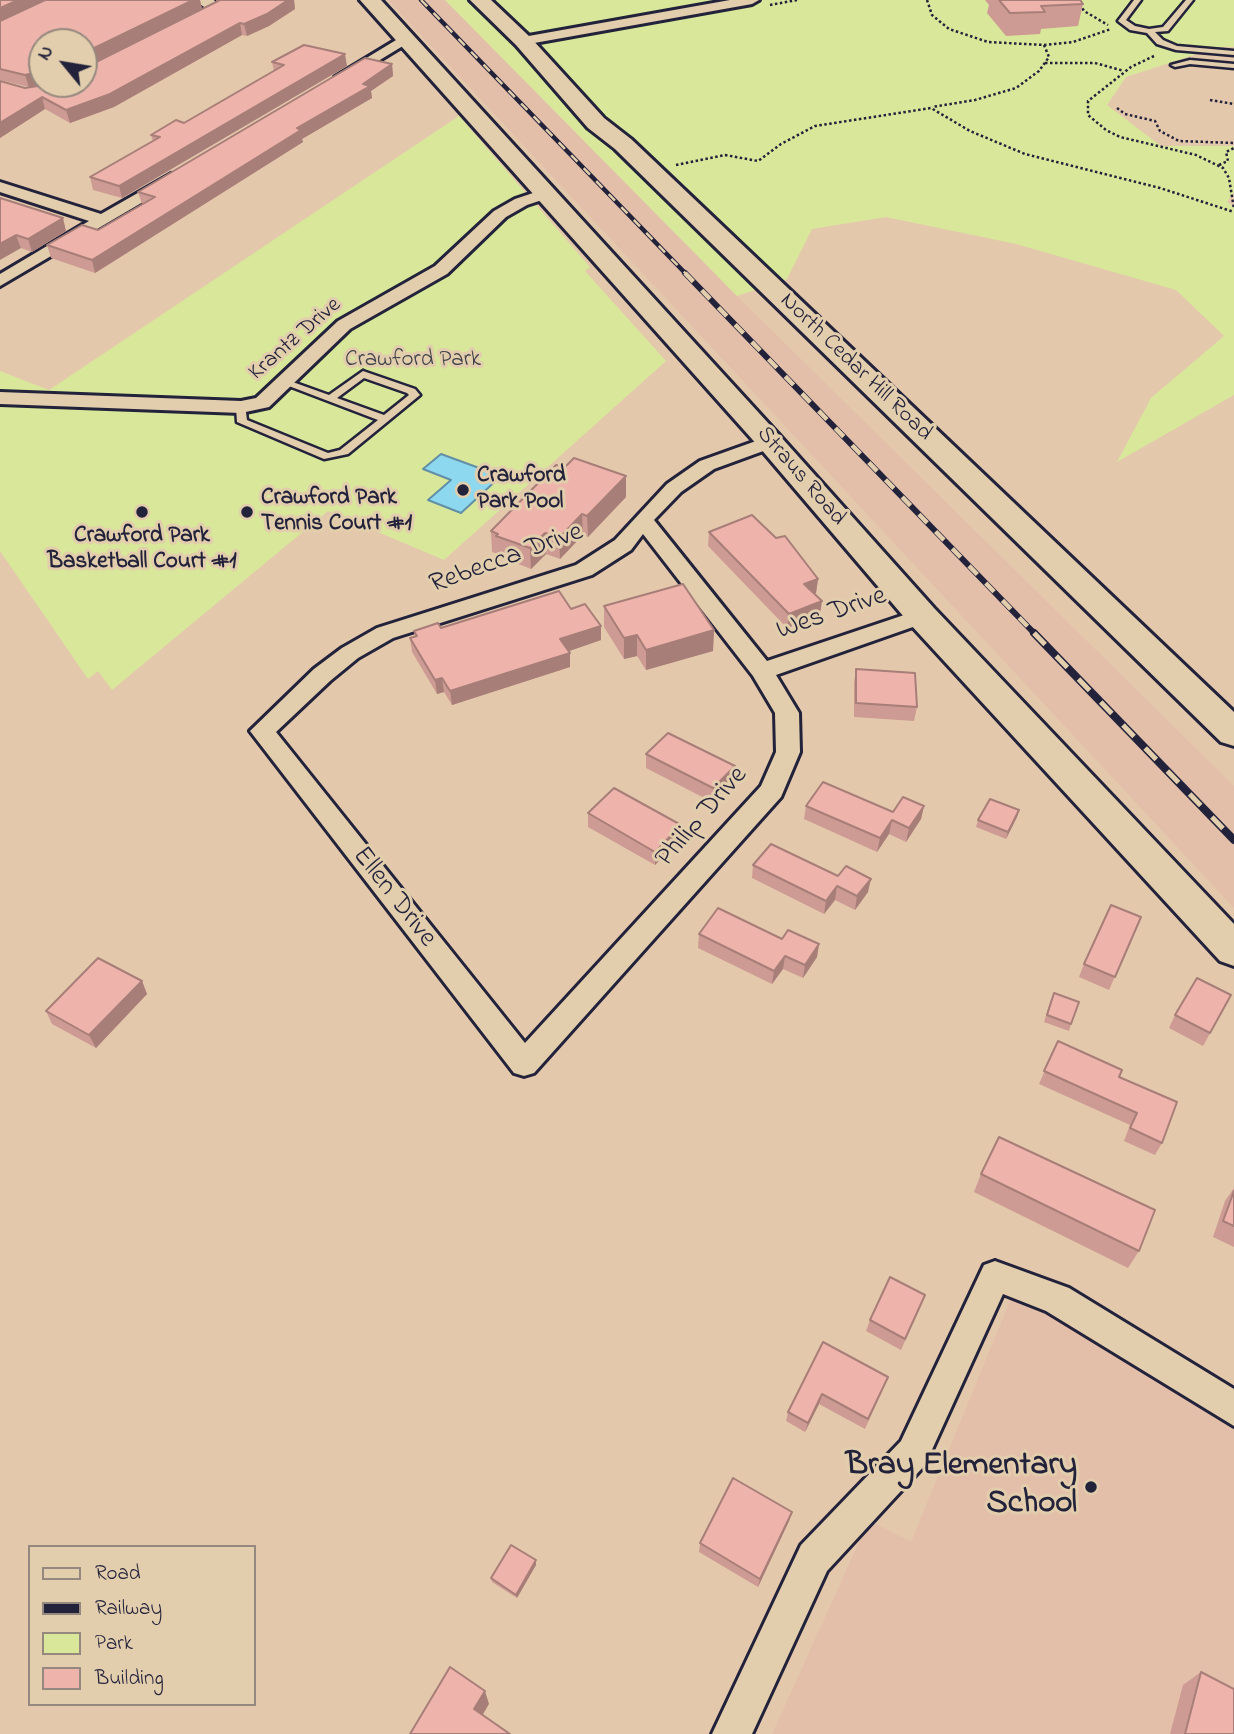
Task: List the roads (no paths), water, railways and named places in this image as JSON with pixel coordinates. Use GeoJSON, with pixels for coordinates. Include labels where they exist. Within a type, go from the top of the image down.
{"type":"FeatureCollection","features":[{"type":"Feature","properties":{"kind":"street"},"geometry":{"type":"LineString","coordinates":[[179,28],[214,10],[209,2],[201,0]]}},
{"type":"Feature","properties":{"kind":"street","name":"Straus Road"},"geometry":{"type":"LineString","coordinates":[[370,0],[770,442],[922,616],[1234,950]]}},
{"type":"Feature","properties":{"kind":"street","name":"North Cedar Hill Road"},"geometry":{"type":"LineString","coordinates":[[480,0],[523,41],[596,123],[623,144],[1177,675],[1234,733]]}},
{"type":"Feature","properties":{"kind":"street"},"geometry":{"type":"LineString","coordinates":[[523,41],[752,0]]}},
{"type":"Feature","properties":{"kind":"street"},"geometry":{"type":"LineString","coordinates":[[325,87],[406,38]]}},
{"type":"Feature","properties":{"kind":"street"},"geometry":{"type":"LineString","coordinates":[[0,281],[184,171]]}},
{"type":"Feature","properties":{"kind":"street"},"geometry":{"type":"LineString","coordinates":[[0,187],[103,220]]}},
{"type":"Feature","properties":{"kind":"street","name":"Krantz Drive"},"geometry":{"type":"LineString","coordinates":[[0,398],[241,407],[262,403],[344,325],[441,270],[500,214],[521,202],[545,194]]}},
{"type":"Feature","properties":{"kind":"street","name":"Rebecca Drive"},"geometry":{"type":"LineString","coordinates":[[262,731],[322,675],[350,653],[398,629],[584,570],[623,545],[674,488],[707,465],[770,442]]}},
{"type":"Feature","properties":{"kind":"street","name":"Philip Drive"},"geometry":{"type":"LineString","coordinates":[[524,1064],[772,791],[788,752],[787,713],[762,671],[643,520]]}},
{"type":"Feature","properties":{"kind":"street","name":"Wes Drive"},"geometry":{"type":"LineString","coordinates":[[762,671],[922,616]]}},
{"type":"Feature","properties":{"kind":"street","name":"Ellen Drive"},"geometry":{"type":"LineString","coordinates":[[262,731],[524,1064]]}},
{"type":"Feature","properties":{"kind":"street"},"geometry":{"type":"LineString","coordinates":[[732,1734],[814,1558],[913,1453],[995,1276],[1057,1299],[1234,1409]]}},
{"type":"Feature","properties":{"kind":"lane"},"geometry":{"type":"LineString","coordinates":[[1138,0],[1122,21],[1133,28],[1149,31],[1165,29],[1190,0]]}},
{"type":"Feature","properties":{"kind":"lane"},"geometry":{"type":"LineString","coordinates":[[1149,31],[1160,42],[1176,48],[1234,53]]}},
{"type":"Feature","properties":{"kind":"lane"},"geometry":{"type":"LineString","coordinates":[[1175,65],[1190,62],[1234,66]]}},
{"type":"Feature","properties":{"kind":"lane"},"geometry":{"type":"LineString","coordinates":[[241,407],[242,422],[327,457],[344,452],[415,395],[411,391],[363,374],[330,399]]}},
{"type":"Feature","properties":{"kind":"lane"},"geometry":{"type":"LineString","coordinates":[[286,383],[385,419]]}},
{"type":"Feature","properties":{"kind":"water","name":"Crawford Park Pool"},"geometry":{"type":"Polygon","coordinates":[[[441,454],[501,476],[461,513],[428,500],[451,480],[423,469],[441,454]]]}},
{"type":"Feature","properties":{"kind":"railway"},"geometry":{"type":"LineString","coordinates":[[421,0],[687,275]]}},
{"type":"Feature","properties":{"kind":"railway"},"geometry":{"type":"LineString","coordinates":[[685,273],[1036,635]]}},
{"type":"Feature","properties":{"kind":"railway"},"geometry":{"type":"LineString","coordinates":[[1034,633],[1234,840]]}},
{"type":"Feature","properties":{"kind":"place","name":"Crawford Park Pool"},"geometry":{"type":"Point","coordinates":[463,490]}},
{"type":"Feature","properties":{"kind":"place","name":"Crawford Park Basketball Court #1"},"geometry":{"type":"Point","coordinates":[142,512]}},
{"type":"Feature","properties":{"kind":"place","name":"Crawford Park Tennis Court #1"},"geometry":{"type":"Point","coordinates":[247,512]}},
{"type":"Feature","properties":{"kind":"place","name":"Bray Elementary School"},"geometry":{"type":"Point","coordinates":[1091,1487]}},
{"type":"Feature","properties":{"kind":"park label","name":"Crawford Park"},"geometry":{"type":"Point","coordinates":[413,361]}}]}
